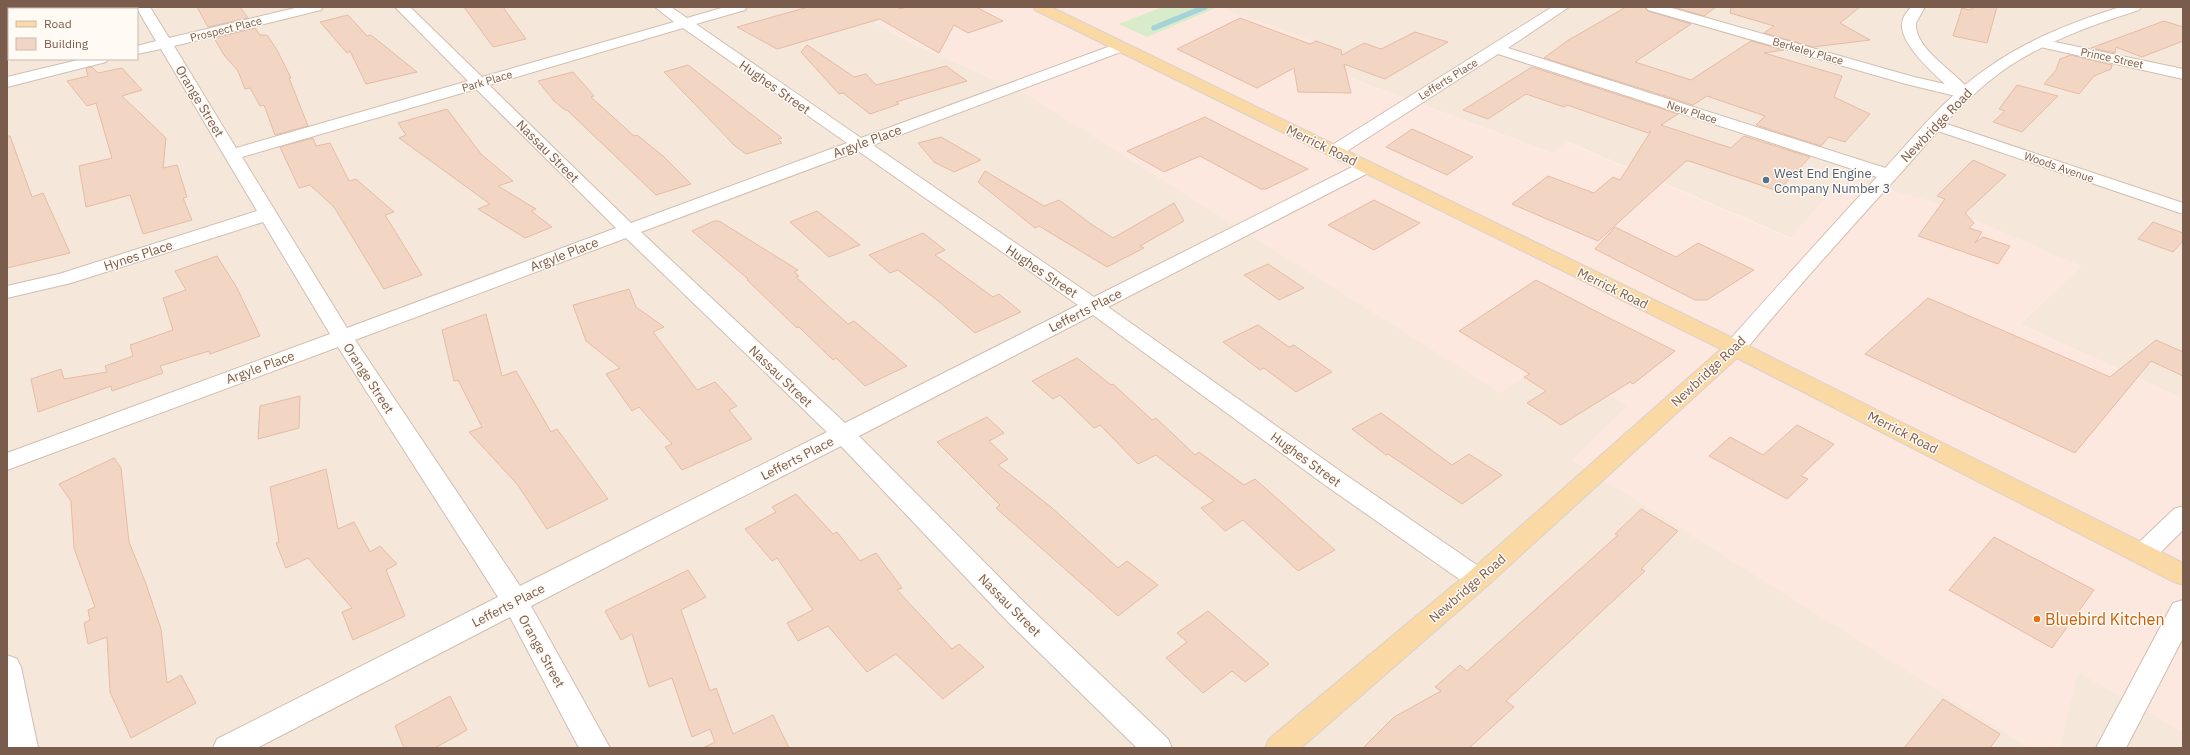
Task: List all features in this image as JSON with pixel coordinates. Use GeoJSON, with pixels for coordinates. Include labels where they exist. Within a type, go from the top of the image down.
{"type":"FeatureCollection","features":[{"type":"Feature","properties":{"kind":"main road","name":"Merrick Road"},"geometry":{"type":"LineString","coordinates":[[1040,7],[1735,348],[2183,575]]}},
{"type":"Feature","properties":{"kind":"main road","name":"Newbridge Road"},"geometry":{"type":"LineString","coordinates":[[1280,748],[1478,579],[1735,348]]}},
{"type":"Feature","properties":{"kind":"street","name":"Orange Street"},"geometry":{"type":"LineString","coordinates":[[143,7],[342,337],[515,601],[595,748]]}},
{"type":"Feature","properties":{"kind":"street","name":"Prospect Place"},"geometry":{"type":"LineString","coordinates":[[138,50],[316,7]]}},
{"type":"Feature","properties":{"kind":"street","name":"Nassau Street"},"geometry":{"type":"LineString","coordinates":[[402,7],[628,230],[843,434],[1019,615],[1156,748]]}},
{"type":"Feature","properties":{"kind":"street","name":"Hughes Street"},"geometry":{"type":"LineString","coordinates":[[662,7],[857,144],[1093,306],[1334,479],[1478,579]]}},
{"type":"Feature","properties":{"kind":"street","name":"Park Place"},"geometry":{"type":"LineString","coordinates":[[233,154],[740,7]]}},
{"type":"Feature","properties":{"kind":"street","name":"Lefferts Place"},"geometry":{"type":"LineString","coordinates":[[1335,151],[1562,7]]}},
{"type":"Feature","properties":{"kind":"street","name":"Berkeley Place"},"geometry":{"type":"LineString","coordinates":[[1653,7],[1911,81],[1964,93]]}},
{"type":"Feature","properties":{"kind":"street"},"geometry":{"type":"LineString","coordinates":[[1918,7],[1912,14],[1908,28],[1914,40],[1943,75],[1964,93]]}},
{"type":"Feature","properties":{"kind":"street","name":"Newbridge Road"},"geometry":{"type":"LineString","coordinates":[[1735,348],[1819,250],[1964,93],[2006,62],[2064,31],[2134,7]]}},
{"type":"Feature","properties":{"kind":"street","name":"Prince Street"},"geometry":{"type":"LineString","coordinates":[[2041,43],[2183,74]]}},
{"type":"Feature","properties":{"kind":"street","name":"Argyle Place"},"geometry":{"type":"LineString","coordinates":[[7,462],[857,144],[1121,47]]}},
{"type":"Feature","properties":{"kind":"street","name":"New Place"},"geometry":{"type":"LineString","coordinates":[[1496,49],[1889,175]]}},
{"type":"Feature","properties":{"kind":"street"},"geometry":{"type":"LineString","coordinates":[[7,82],[97,60]]}},
{"type":"Feature","properties":{"kind":"street","name":"Woods Avenue"},"geometry":{"type":"LineString","coordinates":[[1935,125],[2183,208]]}},
{"type":"Feature","properties":{"kind":"street","name":"Lefferts Place"},"geometry":{"type":"LineString","coordinates":[[228,748],[1366,167]]}},
{"type":"Feature","properties":{"kind":"street","name":"Hynes Place"},"geometry":{"type":"LineString","coordinates":[[7,292],[64,279],[268,214]]}},
{"type":"Feature","properties":{"kind":"street"},"geometry":{"type":"LineString","coordinates":[[2142,554],[2183,515]]}},
{"type":"Feature","properties":{"kind":"street"},"geometry":{"type":"LineString","coordinates":[[2111,748],[2183,611]]}},
{"type":"Feature","properties":{"kind":"street"},"geometry":{"type":"LineString","coordinates":[[7,667],[23,748]]}},
{"type":"Feature","properties":{"kind":"shaded area"},"geometry":{"type":"Polygon","coordinates":[[[7,7],[850,7],[905,40],[1021,91],[1546,361],[2183,596],[2183,748],[7,748],[7,7]]]}},
{"type":"Feature","properties":{"kind":"shaded area"},"geometry":{"type":"Polygon","coordinates":[[[850,7],[1218,7],[1342,52],[1318,66],[1552,153],[1567,142],[1790,238],[1844,177],[1936,203],[2081,266],[2020,324],[2183,399],[2183,732],[2078,672],[2060,748],[2029,748],[1572,460],[1628,405],[1546,361],[1501,393],[1021,91],[905,40],[850,7]]]}},
{"type":"Feature","properties":{"kind":"shaded area"},"geometry":{"type":"Polygon","coordinates":[[[1218,7],[2183,7],[2183,399],[2020,324],[2081,266],[1844,177],[1791,238],[1568,142],[1552,153],[1318,66],[1218,7]]]}},
{"type":"Feature","properties":{"kind":"green space"},"geometry":{"type":"Polygon","coordinates":[[[1162,7],[1218,7],[1147,37],[1119,24],[1162,7]]]}},
{"type":"Feature","properties":{"kind":"building"},"geometry":{"type":"Polygon","coordinates":[[[197,7],[240,7],[248,18],[208,27],[197,7]]]}},
{"type":"Feature","properties":{"kind":"building"},"geometry":{"type":"Polygon","coordinates":[[[464,7],[503,7],[526,39],[493,47],[464,7]]]}},
{"type":"Feature","properties":{"kind":"building"},"geometry":{"type":"Polygon","coordinates":[[[808,7],[899,7],[899,9],[907,7],[976,7],[1003,21],[968,33],[954,25],[939,53],[880,19],[777,49],[737,27],[808,7]]]}},
{"type":"Feature","properties":{"kind":"building"},"geometry":{"type":"Polygon","coordinates":[[[1626,7],[1645,7],[1648,11],[1691,24],[1635,62],[1691,80],[1751,41],[1784,50],[1764,53],[1842,76],[1834,97],[1870,114],[1845,142],[1829,137],[1821,146],[1756,125],[1765,116],[1707,96],[1693,105],[1544,58],[1567,41],[1626,7]]]}},
{"type":"Feature","properties":{"kind":"building"},"geometry":{"type":"Polygon","coordinates":[[[1673,7],[1716,7],[1704,16],[1673,7]]]}},
{"type":"Feature","properties":{"kind":"building"},"geometry":{"type":"Polygon","coordinates":[[[1731,7],[1860,7],[1840,23],[1870,40],[1813,47],[1764,33],[1774,26],[1730,13],[1731,7]]]}},
{"type":"Feature","properties":{"kind":"building"},"geometry":{"type":"Polygon","coordinates":[[[1975,7],[1997,7],[1987,43],[1953,36],[1962,8],[1969,10],[1975,7]]]}},
{"type":"Feature","properties":{"kind":"building"},"geometry":{"type":"Polygon","coordinates":[[[348,15],[367,36],[371,35],[417,72],[366,84],[350,51],[347,53],[320,22],[348,15]]]}},
{"type":"Feature","properties":{"kind":"building"},"geometry":{"type":"Polygon","coordinates":[[[1240,18],[1310,44],[1316,41],[1341,50],[1342,55],[1364,43],[1381,49],[1415,32],[1448,42],[1385,79],[1344,64],[1351,93],[1298,92],[1294,68],[1257,88],[1177,49],[1240,18]]]}},
{"type":"Feature","properties":{"kind":"building"},"geometry":{"type":"Polygon","coordinates":[[[2164,21],[2183,27],[2183,41],[2142,57],[2116,47],[2115,53],[2091,48],[2164,21]]]}},
{"type":"Feature","properties":{"kind":"building"},"geometry":{"type":"Polygon","coordinates":[[[255,28],[260,35],[267,35],[277,50],[291,78],[289,78],[308,126],[275,135],[264,105],[260,106],[250,88],[245,89],[238,71],[224,55],[214,38],[255,28]]]}},
{"type":"Feature","properties":{"kind":"building"},"geometry":{"type":"Polygon","coordinates":[[[807,45],[854,77],[866,74],[876,85],[946,66],[967,81],[896,102],[899,104],[870,114],[843,93],[839,94],[801,52],[807,45]]]}},
{"type":"Feature","properties":{"kind":"building"},"geometry":{"type":"Polygon","coordinates":[[[2071,55],[2112,65],[2111,69],[2094,76],[2079,94],[2044,84],[2056,70],[2060,59],[2071,55]]]}},
{"type":"Feature","properties":{"kind":"building"},"geometry":{"type":"Polygon","coordinates":[[[688,65],[782,138],[778,139],[782,143],[746,154],[734,145],[664,72],[688,65]]]}},
{"type":"Feature","properties":{"kind":"building"},"geometry":{"type":"Polygon","coordinates":[[[92,67],[98,73],[122,68],[142,90],[122,96],[166,138],[163,168],[177,165],[187,197],[183,198],[192,220],[143,234],[130,195],[86,207],[79,166],[112,158],[96,103],[87,106],[67,81],[88,76],[86,68],[92,67]]]}},
{"type":"Feature","properties":{"kind":"building"},"geometry":{"type":"Polygon","coordinates":[[[1532,67],[1678,114],[1661,125],[1731,148],[1744,136],[1810,157],[1778,191],[1686,161],[1598,241],[1512,204],[1548,176],[1594,193],[1613,177],[1620,180],[1651,131],[1648,133],[1567,105],[1564,107],[1526,94],[1488,119],[1463,110],[1532,67]]]}},
{"type":"Feature","properties":{"kind":"building"},"geometry":{"type":"Polygon","coordinates":[[[573,72],[594,96],[591,97],[634,136],[637,135],[663,156],[691,184],[656,195],[567,110],[554,101],[538,81],[573,72]]]}},
{"type":"Feature","properties":{"kind":"building"},"geometry":{"type":"Polygon","coordinates":[[[2017,85],[2058,96],[2022,132],[1993,122],[2005,111],[1999,109],[2017,85]]]}},
{"type":"Feature","properties":{"kind":"building"},"geometry":{"type":"Polygon","coordinates":[[[447,109],[481,154],[513,181],[498,186],[536,209],[531,211],[552,227],[525,238],[478,209],[490,204],[399,138],[406,135],[398,123],[447,109]]]}},
{"type":"Feature","properties":{"kind":"building"},"geometry":{"type":"Polygon","coordinates":[[[1205,117],[1308,169],[1266,189],[1261,189],[1200,156],[1164,172],[1127,151],[1205,117]]]}},
{"type":"Feature","properties":{"kind":"building"},"geometry":{"type":"Polygon","coordinates":[[[1412,129],[1473,157],[1447,175],[1386,147],[1412,129]]]}},
{"type":"Feature","properties":{"kind":"building"},"geometry":{"type":"Polygon","coordinates":[[[7,136],[10,136],[32,197],[43,193],[70,253],[7,268],[7,136]]]}},
{"type":"Feature","properties":{"kind":"building"},"geometry":{"type":"Polygon","coordinates":[[[941,137],[981,160],[954,172],[934,162],[918,143],[941,137]]]}},
{"type":"Feature","properties":{"kind":"building"},"geometry":{"type":"Polygon","coordinates":[[[313,138],[316,146],[330,143],[349,181],[356,179],[394,212],[385,215],[422,275],[384,289],[334,207],[310,185],[299,188],[280,147],[313,138]]]}},
{"type":"Feature","properties":{"kind":"building"},"geometry":{"type":"Polygon","coordinates":[[[1973,160],[2006,175],[1965,213],[1974,223],[1969,228],[1982,232],[1975,243],[1983,237],[2010,246],[1998,264],[1918,236],[1945,199],[1937,196],[1973,160]]]}},
{"type":"Feature","properties":{"kind":"building"},"geometry":{"type":"Polygon","coordinates":[[[985,171],[1044,206],[1059,200],[1091,224],[1113,238],[1174,203],[1184,221],[1140,246],[1144,248],[1107,267],[1039,226],[1035,228],[978,182],[985,171]]]}},
{"type":"Feature","properties":{"kind":"building"},"geometry":{"type":"Polygon","coordinates":[[[1374,200],[1420,223],[1374,250],[1328,225],[1374,200]]]}},
{"type":"Feature","properties":{"kind":"building"},"geometry":{"type":"Polygon","coordinates":[[[817,211],[860,245],[829,257],[790,222],[817,211]]]}},
{"type":"Feature","properties":{"kind":"building"},"geometry":{"type":"Polygon","coordinates":[[[714,221],[719,221],[798,270],[794,272],[799,276],[796,277],[848,324],[854,321],[907,366],[865,386],[836,358],[833,360],[799,327],[797,328],[747,280],[748,279],[692,231],[714,221]]]}},
{"type":"Feature","properties":{"kind":"building"},"geometry":{"type":"Polygon","coordinates":[[[2153,222],[2183,233],[2183,241],[2173,252],[2138,239],[2153,222]]]}},
{"type":"Feature","properties":{"kind":"building"},"geometry":{"type":"Polygon","coordinates":[[[1615,227],[1676,257],[1698,243],[1754,270],[1707,300],[1695,300],[1595,249],[1615,227]]]}},
{"type":"Feature","properties":{"kind":"building"},"geometry":{"type":"Polygon","coordinates":[[[923,233],[945,250],[935,255],[993,297],[999,294],[1021,312],[975,333],[937,300],[898,270],[890,273],[869,255],[923,233]]]}},
{"type":"Feature","properties":{"kind":"building"},"geometry":{"type":"Polygon","coordinates":[[[217,256],[237,288],[260,336],[210,354],[209,351],[160,366],[163,373],[112,391],[111,386],[38,412],[31,379],[61,369],[64,379],[107,372],[105,366],[133,356],[130,345],[173,330],[163,298],[186,290],[175,271],[217,256]]]}},
{"type":"Feature","properties":{"kind":"building"},"geometry":{"type":"Polygon","coordinates":[[[1268,264],[1304,288],[1279,300],[1244,275],[1268,264]]]}},
{"type":"Feature","properties":{"kind":"building"},"geometry":{"type":"Polygon","coordinates":[[[1536,280],[1675,351],[1633,384],[1630,382],[1561,425],[1527,403],[1546,391],[1524,377],[1530,374],[1459,331],[1536,280]]]}},
{"type":"Feature","properties":{"kind":"building"},"geometry":{"type":"Polygon","coordinates":[[[629,289],[636,307],[664,327],[653,332],[697,390],[715,382],[737,406],[729,410],[752,439],[682,470],[665,447],[672,444],[639,407],[632,411],[606,374],[620,368],[586,341],[573,305],[629,289]]]}},
{"type":"Feature","properties":{"kind":"building"},"geometry":{"type":"Polygon","coordinates":[[[1928,298],[2110,377],[2156,340],[2183,352],[2183,376],[2151,361],[2075,453],[1865,354],[1928,298]]]}},
{"type":"Feature","properties":{"kind":"building"},"geometry":{"type":"Polygon","coordinates":[[[486,314],[502,376],[516,371],[551,432],[557,429],[608,499],[547,529],[517,484],[469,432],[482,427],[458,380],[454,381],[442,330],[486,314]]]}},
{"type":"Feature","properties":{"kind":"building"},"geometry":{"type":"Polygon","coordinates":[[[1258,325],[1289,347],[1294,345],[1332,372],[1296,392],[1264,368],[1260,370],[1223,342],[1258,325]]]}},
{"type":"Feature","properties":{"kind":"building"},"geometry":{"type":"Polygon","coordinates":[[[1077,358],[1111,385],[1113,384],[1152,420],[1156,418],[1195,455],[1199,452],[1244,485],[1255,479],[1335,550],[1298,571],[1243,520],[1225,531],[1201,508],[1214,501],[1156,455],[1138,464],[1100,425],[1094,428],[1060,395],[1053,399],[1032,381],[1077,358]]]}},
{"type":"Feature","properties":{"kind":"building"},"geometry":{"type":"Polygon","coordinates":[[[300,396],[299,428],[258,439],[260,406],[300,396]]]}},
{"type":"Feature","properties":{"kind":"building"},"geometry":{"type":"Polygon","coordinates":[[[1381,413],[1452,465],[1469,454],[1502,475],[1462,504],[1388,454],[1386,455],[1352,429],[1381,413]]]}},
{"type":"Feature","properties":{"kind":"building"},"geometry":{"type":"Polygon","coordinates":[[[987,417],[1004,433],[989,441],[1008,459],[998,465],[1051,507],[1118,568],[1127,561],[1158,585],[1118,616],[996,508],[1000,505],[937,442],[987,417]]]}},
{"type":"Feature","properties":{"kind":"building"},"geometry":{"type":"Polygon","coordinates":[[[1797,425],[1834,444],[1801,476],[1808,479],[1787,499],[1709,456],[1730,437],[1763,455],[1797,425]]]}},
{"type":"Feature","properties":{"kind":"building"},"geometry":{"type":"Polygon","coordinates":[[[114,458],[121,468],[129,542],[146,584],[161,629],[167,683],[181,675],[196,703],[131,738],[110,692],[107,637],[88,644],[84,623],[90,620],[88,610],[95,607],[74,548],[71,501],[59,484],[114,458]]]}},
{"type":"Feature","properties":{"kind":"building"},"geometry":{"type":"Polygon","coordinates":[[[326,469],[338,529],[354,522],[370,552],[380,546],[397,564],[386,570],[405,616],[353,640],[342,612],[352,608],[308,558],[286,568],[276,543],[279,542],[270,487],[326,469]]]}},
{"type":"Feature","properties":{"kind":"building"},"geometry":{"type":"Polygon","coordinates":[[[796,494],[833,534],[837,532],[860,561],[876,553],[902,588],[897,590],[952,649],[959,644],[984,667],[943,699],[896,654],[867,672],[828,626],[798,641],[787,623],[813,610],[777,558],[772,561],[745,529],[776,512],[772,507],[796,494]]]}},
{"type":"Feature","properties":{"kind":"building"},"geometry":{"type":"Polygon","coordinates":[[[1641,509],[1678,531],[1641,569],[1645,571],[1506,701],[1514,707],[1469,748],[1363,748],[1394,717],[1441,691],[1435,687],[1460,665],[1467,671],[1618,535],[1615,534],[1641,509]]]}},
{"type":"Feature","properties":{"kind":"building","name":"Bluebird Kitchen"},"geometry":{"type":"Polygon","coordinates":[[[1994,537],[2094,590],[2052,648],[1949,590],[1994,537]]]}},
{"type":"Feature","properties":{"kind":"building"},"geometry":{"type":"Polygon","coordinates":[[[688,570],[706,597],[681,610],[710,691],[716,688],[733,734],[773,715],[789,748],[703,748],[715,742],[710,729],[692,737],[672,678],[649,687],[632,634],[621,640],[605,611],[688,570]]]}},
{"type":"Feature","properties":{"kind":"building"},"geometry":{"type":"Polygon","coordinates":[[[1208,611],[1269,664],[1245,682],[1232,671],[1203,693],[1166,658],[1187,642],[1177,633],[1208,611]]]}},
{"type":"Feature","properties":{"kind":"building"},"geometry":{"type":"Polygon","coordinates":[[[450,696],[467,730],[435,748],[404,748],[395,726],[450,696]]]}},
{"type":"Feature","properties":{"kind":"building"},"geometry":{"type":"Polygon","coordinates":[[[1943,699],[2000,734],[1990,748],[1904,748],[1943,699]]]}},
{"type":"Feature","properties":{"kind":"waterway"},"geometry":{"type":"LineString","coordinates":[[1154,28],[1205,7]]}},
{"type":"Feature","properties":{"kind":"place","name":"West End Engine Company Number 3"},"geometry":{"type":"Point","coordinates":[1766,180]}},
{"type":"Feature","properties":{"kind":"place","name":"Bluebird Kitchen"},"geometry":{"type":"Point","coordinates":[2037,619]}}]}
